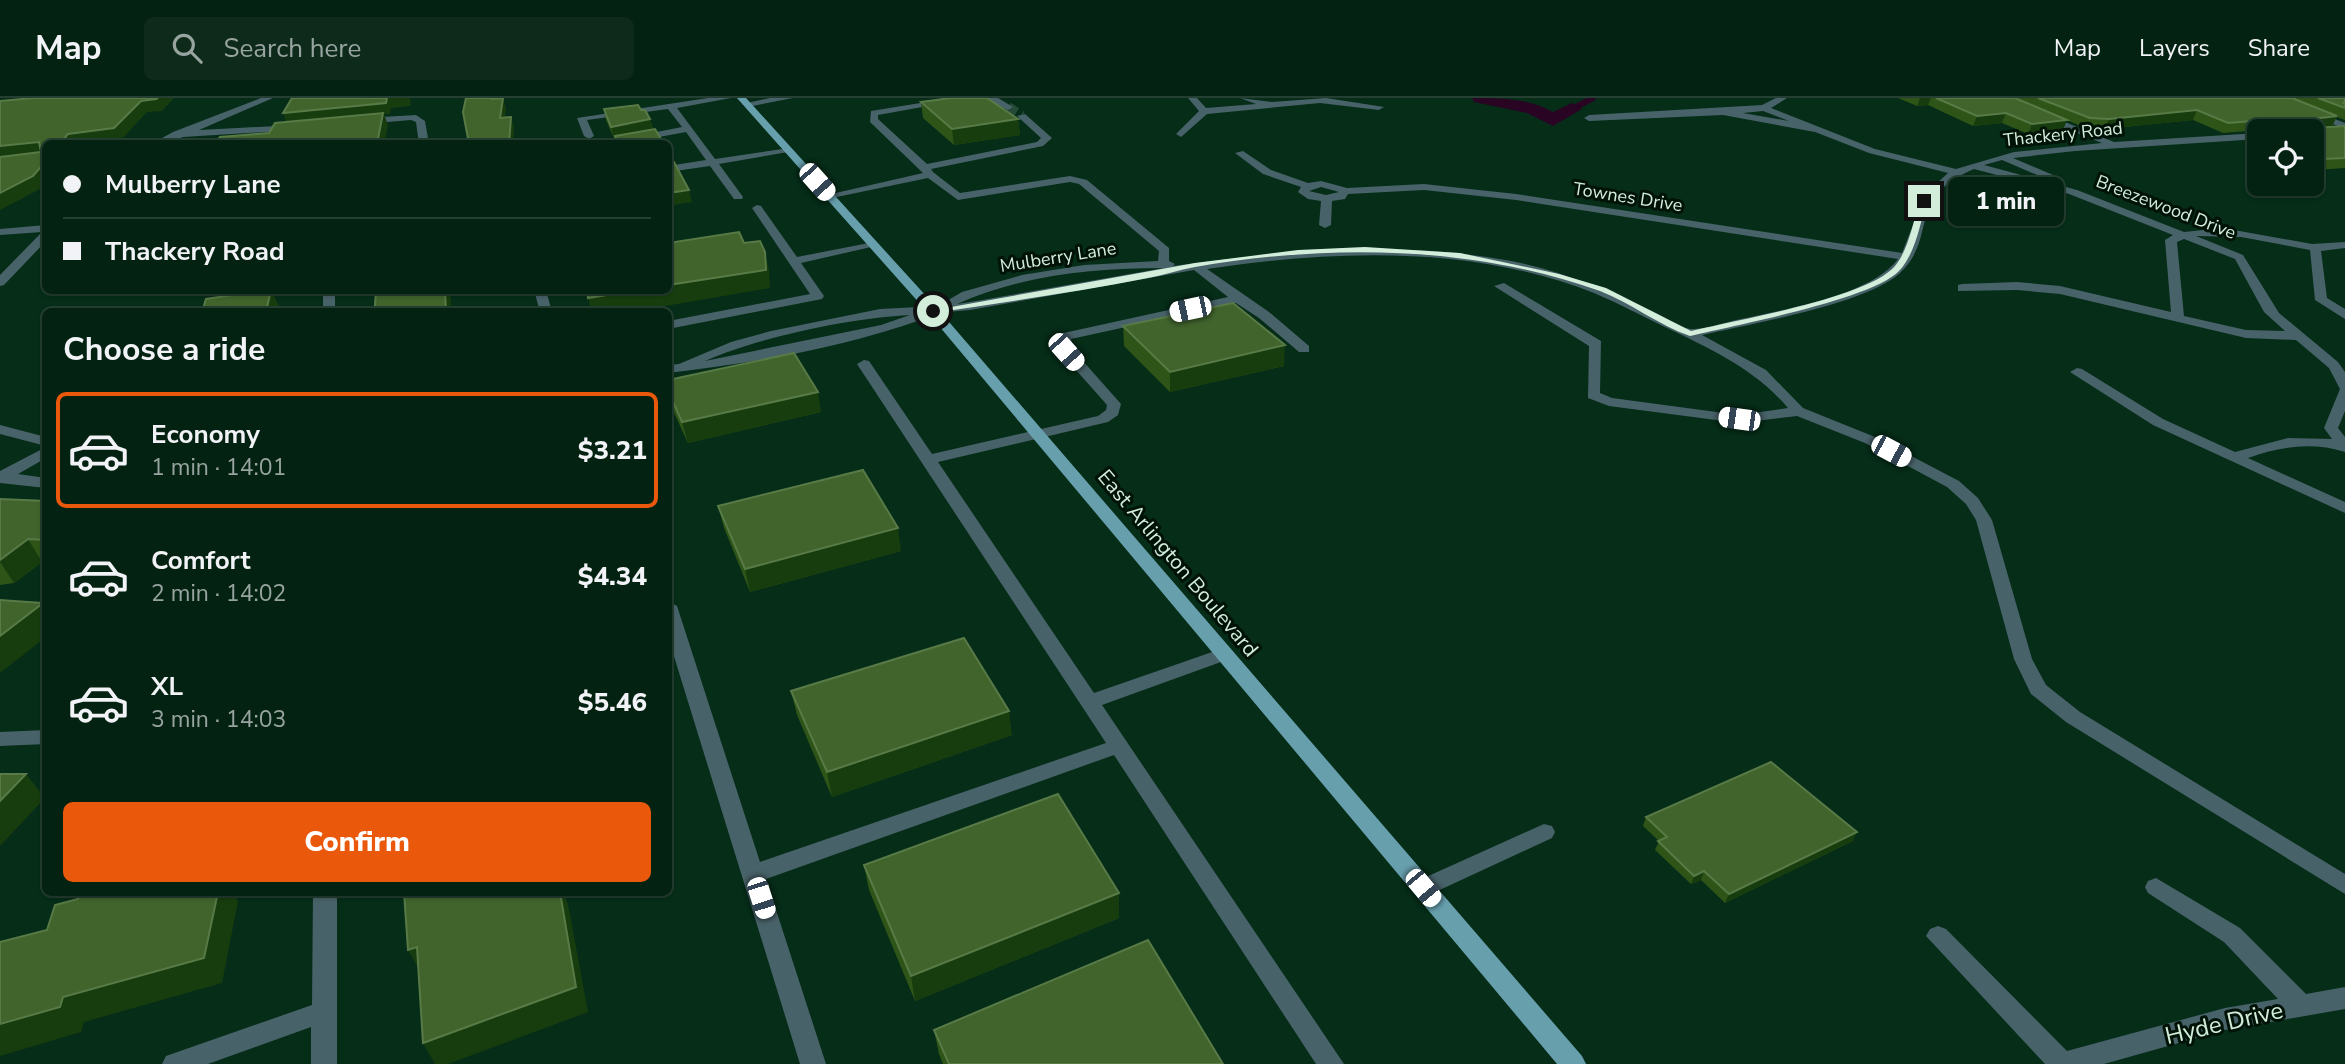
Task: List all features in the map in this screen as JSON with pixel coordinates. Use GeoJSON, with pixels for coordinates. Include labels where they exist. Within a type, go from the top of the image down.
{"type":"FeatureCollection","features":[{"type":"Feature","properties":{"kind":"main road","name":"East Arlington Boulevard"},"geometry":{"type":"LineString","coordinates":[[744,101],[933,311],[1573,1064]]}},
{"type":"Feature","properties":{"kind":"street"},"geometry":{"type":"LineString","coordinates":[[164,140],[269,98]]}},
{"type":"Feature","properties":{"kind":"street"},"geometry":{"type":"LineString","coordinates":[[589,136],[582,118],[727,98]]}},
{"type":"Feature","properties":{"kind":"street"},"geometry":{"type":"LineString","coordinates":[[744,101],[789,98]]}},
{"type":"Feature","properties":{"kind":"street"},"geometry":{"type":"LineString","coordinates":[[968,98],[874,113],[873,120],[958,197],[1070,179],[1083,182],[1166,250],[1163,264]]}},
{"type":"Feature","properties":{"kind":"street"},"geometry":{"type":"LineString","coordinates":[[980,98],[998,101],[1008,107]]}},
{"type":"Feature","properties":{"kind":"street"},"geometry":{"type":"LineString","coordinates":[[1192,98],[1204,111]]}},
{"type":"Feature","properties":{"kind":"street"},"geometry":{"type":"LineString","coordinates":[[1244,98],[1272,105]]}},
{"type":"Feature","properties":{"kind":"street"},"geometry":{"type":"LineString","coordinates":[[1589,118],[1764,108],[1783,98]]}},
{"type":"Feature","properties":{"kind":"street"},"geometry":{"type":"LineString","coordinates":[[2273,98],[2345,125]]}},
{"type":"Feature","properties":{"kind":"street"},"geometry":{"type":"LineString","coordinates":[[1181,134],[1204,111],[1320,100],[1380,107]]}},
{"type":"Feature","properties":{"kind":"street"},"geometry":{"type":"LineString","coordinates":[[671,106],[738,197]]}},
{"type":"Feature","properties":{"kind":"street"},"geometry":{"type":"LineString","coordinates":[[1764,108],[1872,150],[1956,172]]}},
{"type":"Feature","properties":{"kind":"street"},"geometry":{"type":"LineString","coordinates":[[1723,112],[1821,131]]}},
{"type":"Feature","properties":{"kind":"street"},"geometry":{"type":"LineString","coordinates":[[2032,112],[2116,145]]}},
{"type":"Feature","properties":{"kind":"street"},"geometry":{"type":"LineString","coordinates":[[831,197],[920,178],[927,170],[1027,148],[1047,138],[1022,116]]}},
{"type":"Feature","properties":{"kind":"street"},"geometry":{"type":"LineString","coordinates":[[346,123],[413,117],[420,121],[423,140]]}},
{"type":"Feature","properties":{"kind":"street"},"geometry":{"type":"LineString","coordinates":[[176,134],[307,127]]}},
{"type":"Feature","properties":{"kind":"street"},"geometry":{"type":"LineString","coordinates":[[624,140],[688,129]]}},
{"type":"Feature","properties":{"kind":"street"},"geometry":{"type":"LineString","coordinates":[[2324,132],[2345,131]]}},
{"type":"Feature","properties":{"kind":"street","name":"Thackery Road"},"geometry":{"type":"LineString","coordinates":[[1690,334],[1839,297],[1880,280],[1896,270],[1905,257],[1924,201],[1944,179],[1956,172],[2003,157],[2116,145],[2247,137]]}},
{"type":"Feature","properties":{"kind":"street"},"geometry":{"type":"LineString","coordinates":[[672,168],[789,151]]}},
{"type":"Feature","properties":{"kind":"street"},"geometry":{"type":"LineString","coordinates":[[1240,153],[1267,172],[1307,186],[1329,185],[1345,191],[1341,197],[1311,197],[1303,192],[1307,186]]}},
{"type":"Feature","properties":{"kind":"street","name":"Breezewood Drive"},"geometry":{"type":"LineString","coordinates":[[2003,157],[2057,180],[2073,192]]}},
{"type":"Feature","properties":{"kind":"street","name":"Breezewood Drive"},"geometry":{"type":"LineString","coordinates":[[1976,166],[2073,192],[2239,257],[2249,267],[2260,300],[2275,317],[2301,336],[2343,377],[2345,390],[2331,428],[2344,446]]}},
{"type":"Feature","properties":{"kind":"street","name":"Townes Drive"},"geometry":{"type":"LineString","coordinates":[[1345,191],[1424,187],[1477,193],[1905,257]]}},
{"type":"Feature","properties":{"kind":"street"},"geometry":{"type":"LineString","coordinates":[[1325,225],[1327,199]]}},
{"type":"Feature","properties":{"kind":"street"},"geometry":{"type":"LineString","coordinates":[[672,323],[818,296],[757,208]]}},
{"type":"Feature","properties":{"kind":"street"},"geometry":{"type":"LineString","coordinates":[[0,232],[42,228]]}},
{"type":"Feature","properties":{"kind":"street"},"geometry":{"type":"LineString","coordinates":[[2178,318],[2171,240],[2184,234],[2228,231],[2315,247],[2345,245]]}},
{"type":"Feature","properties":{"kind":"street"},"geometry":{"type":"LineString","coordinates":[[0,282],[42,238]]}},
{"type":"Feature","properties":{"kind":"street"},"geometry":{"type":"LineString","coordinates":[[793,261],[874,245]]}},
{"type":"Feature","properties":{"kind":"street"},"geometry":{"type":"LineString","coordinates":[[2315,247],[2321,300],[2345,315]]}},
{"type":"Feature","properties":{"kind":"street","name":"Mulberry Lane"},"geometry":{"type":"LineString","coordinates":[[933,311],[1195,265],[1298,252],[1365,249],[1460,255],[1603,289],[1642,307],[1770,380],[1798,411]]}},
{"type":"Feature","properties":{"kind":"street"},"geometry":{"type":"LineString","coordinates":[[1195,265],[1304,349]]}},
{"type":"Feature","properties":{"kind":"street","name":"Mulberry Lane"},"geometry":{"type":"LineString","coordinates":[[672,368],[729,362],[885,328],[933,311],[971,291],[1111,266],[1195,265]]}},
{"type":"Feature","properties":{"kind":"street"},"geometry":{"type":"LineString","coordinates":[[1500,286],[1596,344],[1593,395],[1609,402],[1739,419],[1798,411],[1905,459],[1953,484],[1972,501],[1984,520],[2023,659],[2038,689],[2073,717],[2345,885]]}},
{"type":"Feature","properties":{"kind":"street"},"geometry":{"type":"LineString","coordinates":[[1962,288],[2017,286],[2060,290],[2246,334],[2301,336]]}},
{"type":"Feature","properties":{"kind":"street"},"geometry":{"type":"LineString","coordinates":[[928,460],[1103,419],[1114,412],[1114,404],[1066,352],[1064,337],[1238,299]]}},
{"type":"Feature","properties":{"kind":"street"},"geometry":{"type":"LineString","coordinates":[[864,365],[1331,1064]]}},
{"type":"Feature","properties":{"kind":"street"},"geometry":{"type":"LineString","coordinates":[[2077,372],[2158,422],[2345,508]]}},
{"type":"Feature","properties":{"kind":"street"},"geometry":{"type":"LineString","coordinates":[[0,429],[42,441]]}},
{"type":"Feature","properties":{"kind":"street"},"geometry":{"type":"LineString","coordinates":[[2235,457],[2272,443],[2302,440],[2344,446]]}},
{"type":"Feature","properties":{"kind":"street"},"geometry":{"type":"LineString","coordinates":[[1,477],[42,453]]}},
{"type":"Feature","properties":{"kind":"street"},"geometry":{"type":"LineString","coordinates":[[1,477],[42,482]]}},
{"type":"Feature","properties":{"kind":"street"},"geometry":{"type":"LineString","coordinates":[[672,619],[813,1064]]}},
{"type":"Feature","properties":{"kind":"street"},"geometry":{"type":"LineString","coordinates":[[1089,702],[1225,654]]}},
{"type":"Feature","properties":{"kind":"street"},"geometry":{"type":"LineString","coordinates":[[0,739],[42,737]]}},
{"type":"Feature","properties":{"kind":"street"},"geometry":{"type":"LineString","coordinates":[[753,874],[1119,746]]}},
{"type":"Feature","properties":{"kind":"street"},"geometry":{"type":"LineString","coordinates":[[1423,888],[1544,832]]}},
{"type":"Feature","properties":{"kind":"street"},"geometry":{"type":"LineString","coordinates":[[2156,887],[2232,935],[2301,1006]]}},
{"type":"Feature","properties":{"kind":"street"},"geometry":{"type":"LineString","coordinates":[[324,1064],[325,896]]}},
{"type":"Feature","properties":{"kind":"street"},"geometry":{"type":"LineString","coordinates":[[1938,936],[2062,1064]]}},
{"type":"Feature","properties":{"kind":"street","name":"Hyde Drive"},"geometry":{"type":"LineString","coordinates":[[2062,1064],[2225,1019],[2345,998]]}},
{"type":"Feature","properties":{"kind":"street"},"geometry":{"type":"LineString","coordinates":[[175,1064],[326,1011]]}},
{"type":"Feature","properties":{"kind":"building"},"geometry":{"type":"Polygon","coordinates":[[[33,98],[158,98],[141,101],[114,128],[68,134],[63,140],[42,140],[42,166],[33,176],[0,193],[0,157],[41,152],[39,142],[0,146],[0,101],[33,98]]]}},
{"type":"Feature","properties":{"kind":"building"},"geometry":{"type":"Polygon","coordinates":[[[292,98],[387,98],[386,103],[283,113],[292,98]]]}},
{"type":"Feature","properties":{"kind":"building"},"geometry":{"type":"Polygon","coordinates":[[[466,98],[503,98],[500,118],[511,117],[509,140],[468,140],[463,112],[466,98]]]}},
{"type":"Feature","properties":{"kind":"building"},"geometry":{"type":"Polygon","coordinates":[[[951,98],[987,98],[1018,119],[952,129],[921,102],[951,98]]]}},
{"type":"Feature","properties":{"kind":"building"},"geometry":{"type":"Polygon","coordinates":[[[1936,98],[2015,98],[2067,120],[2032,124],[2006,113],[1977,116],[1936,98]]]}},
{"type":"Feature","properties":{"kind":"building"},"geometry":{"type":"Polygon","coordinates":[[[2038,98],[2292,98],[2337,116],[2312,119],[2247,119],[2247,121],[2228,123],[2197,110],[2109,119],[2090,118],[2038,98]]]}},
{"type":"Feature","properties":{"kind":"building"},"geometry":{"type":"Polygon","coordinates":[[[2318,98],[2345,98],[2345,108],[2318,98]]]}},
{"type":"Feature","properties":{"kind":"building"},"geometry":{"type":"Polygon","coordinates":[[[638,105],[650,119],[611,127],[604,109],[638,105]]]}},
{"type":"Feature","properties":{"kind":"building"},"geometry":{"type":"Polygon","coordinates":[[[383,113],[378,140],[217,140],[220,137],[269,133],[275,123],[383,113]]]}},
{"type":"Feature","properties":{"kind":"building"},"geometry":{"type":"Polygon","coordinates":[[[2345,126],[2345,158],[2324,159],[2324,127],[2345,126]]]}},
{"type":"Feature","properties":{"kind":"building"},"geometry":{"type":"Polygon","coordinates":[[[655,129],[662,140],[616,140],[615,136],[655,129]]]}},
{"type":"Feature","properties":{"kind":"building"},"geometry":{"type":"Polygon","coordinates":[[[672,162],[674,162],[689,190],[672,192],[672,162]]]}},
{"type":"Feature","properties":{"kind":"building"},"geometry":{"type":"Polygon","coordinates":[[[739,232],[744,243],[760,241],[765,252],[766,270],[672,284],[672,242],[739,232]]]}},
{"type":"Feature","properties":{"kind":"building"},"geometry":{"type":"Polygon","coordinates":[[[239,294],[270,294],[267,308],[203,308],[206,299],[239,294]]]}},
{"type":"Feature","properties":{"kind":"building"},"geometry":{"type":"Polygon","coordinates":[[[376,294],[445,294],[446,308],[375,308],[376,294]]]}},
{"type":"Feature","properties":{"kind":"building"},"geometry":{"type":"Polygon","coordinates":[[[588,294],[612,294],[588,298],[588,294]]]}},
{"type":"Feature","properties":{"kind":"building"},"geometry":{"type":"Polygon","coordinates":[[[1233,303],[1285,345],[1170,372],[1123,326],[1233,303]]]}},
{"type":"Feature","properties":{"kind":"building"},"geometry":{"type":"Polygon","coordinates":[[[794,353],[818,392],[682,422],[672,400],[672,379],[794,353]]]}},
{"type":"Feature","properties":{"kind":"building"},"geometry":{"type":"Polygon","coordinates":[[[863,470],[898,528],[745,569],[718,506],[863,470]]]}},
{"type":"Feature","properties":{"kind":"building"},"geometry":{"type":"Polygon","coordinates":[[[0,499],[42,501],[42,540],[28,539],[0,560],[0,499]]]}},
{"type":"Feature","properties":{"kind":"building"},"geometry":{"type":"Polygon","coordinates":[[[0,600],[42,603],[42,604],[0,636],[0,600]]]}},
{"type":"Feature","properties":{"kind":"building"},"geometry":{"type":"Polygon","coordinates":[[[964,638],[1009,711],[827,772],[791,691],[964,638]]]}},
{"type":"Feature","properties":{"kind":"building"},"geometry":{"type":"Polygon","coordinates":[[[1771,762],[1857,832],[1729,894],[1704,871],[1694,876],[1658,841],[1667,837],[1646,817],[1771,762]]]}},
{"type":"Feature","properties":{"kind":"building"},"geometry":{"type":"Polygon","coordinates":[[[0,774],[26,774],[0,801],[0,774]]]}},
{"type":"Feature","properties":{"kind":"building"},"geometry":{"type":"Polygon","coordinates":[[[1058,794],[1119,893],[911,976],[864,865],[1058,794]]]}},
{"type":"Feature","properties":{"kind":"building"},"geometry":{"type":"Polygon","coordinates":[[[79,896],[217,896],[204,958],[63,997],[60,1007],[0,1024],[0,942],[47,930],[55,905],[78,899],[79,896]]]}},
{"type":"Feature","properties":{"kind":"building"},"geometry":{"type":"Polygon","coordinates":[[[404,896],[561,896],[576,987],[423,1043],[417,947],[408,950],[404,896]]]}},
{"type":"Feature","properties":{"kind":"building"},"geometry":{"type":"Polygon","coordinates":[[[1148,940],[1223,1064],[949,1064],[934,1030],[1148,940]]]}},
{"type":"Feature","properties":{"kind":"waterway"},"geometry":{"type":"LineString","coordinates":[[1481,98],[1533,109],[1553,120],[1572,109]]}},
{"type":"Feature","properties":{"kind":"waterway"},"geometry":{"type":"LineString","coordinates":[[1572,109],[1593,98]]}},
{"type":"Feature","properties":{"kind":"tunnel"},"geometry":{"type":"LineString","coordinates":[[1008,107],[1022,116]]}},
{"type":"Feature","properties":{"kind":"route"},"geometry":{"type":"LineString","coordinates":[[933,311],[1195,265],[1298,252],[1365,249],[1460,255],[1556,276],[1603,289],[1690,334],[1839,297],[1880,280],[1896,270],[1905,257],[1924,201]]}}]}
